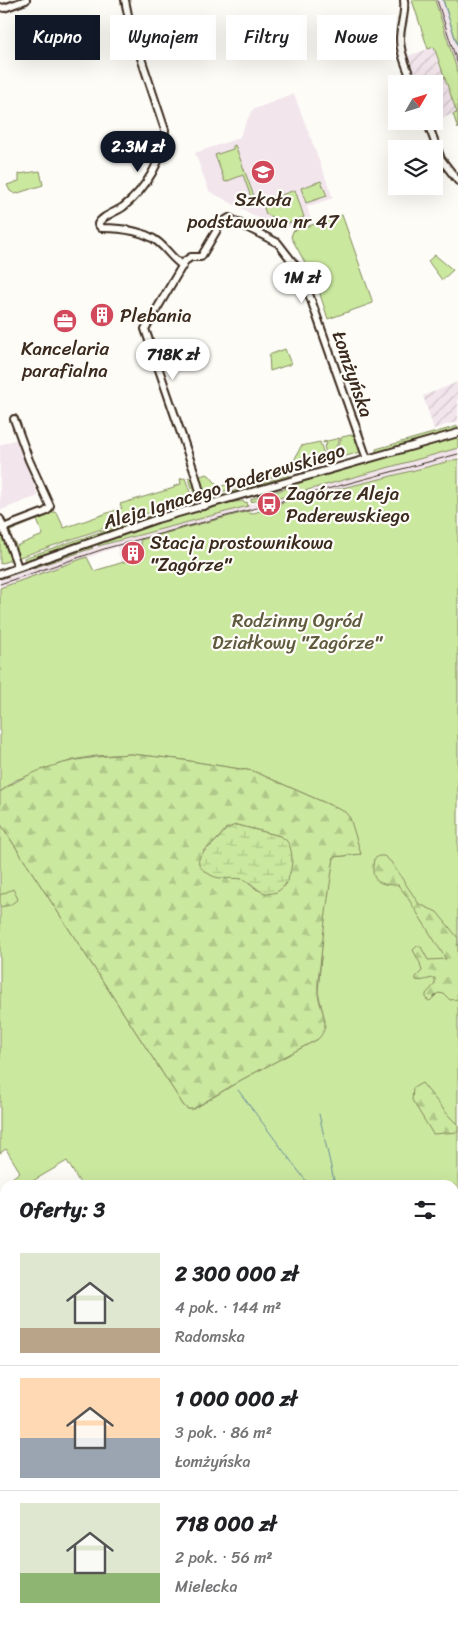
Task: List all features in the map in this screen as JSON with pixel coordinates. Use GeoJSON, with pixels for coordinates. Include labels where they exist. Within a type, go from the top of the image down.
{"type":"FeatureCollection","features":[{"type":"Feature","properties":{"kind":"street"},"geometry":{"type":"LineString","coordinates":[[0,7],[4,8],[26,0]]}},
{"type":"Feature","properties":{"kind":"street"},"geometry":{"type":"LineString","coordinates":[[125,0],[130,25],[165,130],[165,140],[159,158],[144,184],[133,198],[123,207],[102,219],[98,224],[101,228],[130,231],[151,238],[157,241],[176,262],[183,266],[145,329],[204,506]]}},
{"type":"Feature","properties":{"kind":"street"},"geometry":{"type":"LineString","coordinates":[[404,0],[405,6],[400,41],[410,75]]}},
{"type":"Feature","properties":{"kind":"street"},"geometry":{"type":"LineString","coordinates":[[430,130],[441,160],[458,181]]}},
{"type":"Feature","properties":{"kind":"street","name":"Łomżyńska"},"geometry":{"type":"LineString","coordinates":[[183,266],[188,258],[201,256],[221,223],[229,218],[272,239],[282,246],[305,281],[356,431],[368,459]]}},
{"type":"Feature","properties":{"kind":"street"},"geometry":{"type":"LineString","coordinates":[[4,528],[45,512],[49,510],[50,506],[29,460],[14,420]]}},
{"type":"Feature","properties":{"kind":"street","name":"Aleja Ignacego Paderewskiego"},"geometry":{"type":"LineString","coordinates":[[0,574],[158,519],[458,433]]}},
{"type":"Feature","properties":{"kind":"street"},"geometry":{"type":"LineString","coordinates":[[0,519],[18,567]]}},
{"type":"Feature","properties":{"kind":"shaded area"},"geometry":{"type":"Polygon","coordinates":[[[435,0],[443,0],[458,47],[458,73],[435,0]]]}},
{"type":"Feature","properties":{"kind":"shaded area"},"geometry":{"type":"Polygon","coordinates":[[[434,47],[457,113],[443,118],[443,75],[415,75],[408,56],[434,47]]]}},
{"type":"Feature","properties":{"kind":"shaded area","name":"Szkoła podstawowa nr 47"},"geometry":{"type":"Polygon","coordinates":[[[294,94],[333,198],[307,207],[311,219],[281,230],[209,191],[195,153],[239,138],[252,110],[294,94]]]}},
{"type":"Feature","properties":{"kind":"shaded area"},"geometry":{"type":"Polygon","coordinates":[[[458,382],[458,421],[434,429],[423,396],[458,382]]]}},
{"type":"Feature","properties":{"kind":"shaded area"},"geometry":{"type":"Polygon","coordinates":[[[17,439],[38,496],[1,510],[0,445],[17,439]]]}},
{"type":"Feature","properties":{"kind":"shaded area"},"geometry":{"type":"Polygon","coordinates":[[[458,448],[458,459],[140,540],[144,556],[121,563],[117,547],[0,588],[0,579],[105,544],[458,448]]]}},
{"type":"Feature","properties":{"kind":"green space"},"geometry":{"type":"Polygon","coordinates":[[[412,0],[435,0],[458,73],[458,129],[453,114],[457,113],[434,47],[428,49],[412,0]]]}},
{"type":"Feature","properties":{"kind":"green space"},"geometry":{"type":"Polygon","coordinates":[[[443,0],[458,0],[458,47],[443,0]]]}},
{"type":"Feature","properties":{"kind":"green space"},"geometry":{"type":"Polygon","coordinates":[[[235,145],[255,199],[252,200],[243,175],[225,182],[215,155],[233,149],[235,145]]]}},
{"type":"Feature","properties":{"kind":"green space"},"geometry":{"type":"Polygon","coordinates":[[[40,171],[43,185],[15,194],[10,191],[7,185],[19,181],[19,174],[40,171]]]}},
{"type":"Feature","properties":{"kind":"green space"},"geometry":{"type":"Polygon","coordinates":[[[321,181],[327,196],[306,203],[301,188],[321,181]]]}},
{"type":"Feature","properties":{"kind":"green space"},"geometry":{"type":"Polygon","coordinates":[[[295,190],[304,217],[286,224],[266,214],[262,202],[295,190]]]}},
{"type":"Feature","properties":{"kind":"green space"},"geometry":{"type":"Polygon","coordinates":[[[342,215],[373,303],[328,319],[318,288],[323,285],[319,268],[309,270],[291,237],[293,231],[342,215]]]}},
{"type":"Feature","properties":{"kind":"green space"},"geometry":{"type":"Polygon","coordinates":[[[435,255],[453,270],[442,280],[428,261],[435,255]]]}},
{"type":"Feature","properties":{"kind":"green space"},"geometry":{"type":"Polygon","coordinates":[[[285,349],[291,364],[270,371],[269,355],[285,349]]]}},
{"type":"Feature","properties":{"kind":"green space"},"geometry":{"type":"Polygon","coordinates":[[[458,426],[458,430],[376,454],[376,449],[458,426]]]}},
{"type":"Feature","properties":{"kind":"green space"},"geometry":{"type":"Polygon","coordinates":[[[355,436],[360,452],[332,460],[342,437],[355,436]]]}},
{"type":"Feature","properties":{"kind":"green space"},"geometry":{"type":"Polygon","coordinates":[[[458,436],[458,448],[279,498],[278,495],[251,502],[251,499],[295,486],[295,483],[458,436]]]}},
{"type":"Feature","properties":{"kind":"green space"},"geometry":{"type":"Polygon","coordinates":[[[340,438],[328,461],[324,446],[327,444],[323,442],[340,438]]]}},
{"type":"Feature","properties":{"kind":"green space"},"geometry":{"type":"Polygon","coordinates":[[[320,442],[326,461],[204,497],[199,478],[201,476],[209,475],[219,487],[293,463],[301,446],[320,442]]]}},
{"type":"Feature","properties":{"kind":"green space","name":"Rodzinny Ogród Działkowy \"Zagórze\""},"geometry":{"type":"Polygon","coordinates":[[[458,459],[458,1180],[78,1180],[67,1161],[35,1180],[13,1180],[12,1178],[20,1172],[6,1149],[0,1153],[0,823],[184,1106],[188,1109],[194,1109],[241,1080],[318,1039],[325,1022],[318,992],[325,909],[334,857],[361,854],[330,805],[253,771],[131,754],[96,756],[73,760],[16,780],[0,792],[0,588],[87,557],[94,571],[144,556],[140,540],[249,511],[250,514],[280,505],[280,503],[458,459]]]}},
{"type":"Feature","properties":{"kind":"green space"},"geometry":{"type":"Polygon","coordinates":[[[289,475],[290,477],[213,500],[206,499],[289,475]]]}},
{"type":"Feature","properties":{"kind":"green space"},"geometry":{"type":"Polygon","coordinates":[[[188,477],[193,479],[199,498],[151,512],[17,558],[12,544],[14,541],[16,546],[43,535],[37,520],[10,531],[12,536],[9,537],[8,532],[11,528],[54,512],[57,513],[64,528],[122,508],[120,504],[174,488],[174,486],[181,484],[180,479],[185,478],[192,498],[195,496],[188,477]]]}},
{"type":"Feature","properties":{"kind":"green space"},"geometry":{"type":"Polygon","coordinates":[[[199,501],[196,505],[25,562],[24,558],[123,524],[199,501]]]}},
{"type":"Feature","properties":{"kind":"green space"},"geometry":{"type":"Polygon","coordinates":[[[243,501],[244,503],[247,502],[248,506],[98,546],[100,542],[134,530],[218,504],[243,501]]]}},
{"type":"Feature","properties":{"kind":"green space"},"geometry":{"type":"Polygon","coordinates":[[[0,532],[2,532],[13,559],[0,564],[0,532]]]}},
{"type":"Feature","properties":{"kind":"green space"},"geometry":{"type":"Polygon","coordinates":[[[89,546],[93,548],[0,579],[0,577],[89,546]]]}},
{"type":"Feature","properties":{"kind":"green space"},"geometry":{"type":"Polygon","coordinates":[[[131,754],[253,771],[345,812],[350,818],[361,854],[334,857],[318,983],[319,999],[325,1022],[322,1033],[318,1039],[241,1080],[193,1109],[188,1109],[184,1106],[0,823],[0,792],[15,782],[46,768],[63,763],[96,757],[131,754]],[[237,825],[226,829],[215,842],[203,851],[232,878],[245,879],[256,889],[265,893],[292,859],[287,843],[280,836],[237,825]]]}},
{"type":"Feature","properties":{"kind":"green space"},"geometry":{"type":"Polygon","coordinates":[[[237,825],[280,836],[290,846],[292,853],[291,870],[284,885],[279,890],[273,893],[263,892],[246,880],[213,876],[200,866],[199,862],[202,854],[226,829],[237,825]]]}},
{"type":"Feature","properties":{"kind":"green space"},"geometry":{"type":"Polygon","coordinates":[[[384,856],[391,862],[419,904],[437,912],[458,938],[458,999],[450,1000],[444,994],[438,993],[430,1001],[426,999],[426,994],[435,984],[435,978],[421,981],[416,980],[416,977],[422,971],[413,950],[417,946],[421,947],[428,960],[446,959],[398,885],[380,883],[374,877],[374,859],[384,856]]]}},
{"type":"Feature","properties":{"kind":"green space"},"geometry":{"type":"Polygon","coordinates":[[[13,889],[18,899],[10,905],[0,907],[0,895],[13,889]]]}},
{"type":"Feature","properties":{"kind":"green space"},"geometry":{"type":"Polygon","coordinates":[[[422,1083],[458,1125],[458,1132],[433,1134],[412,1100],[413,1088],[422,1083]]]}},
{"type":"Feature","properties":{"kind":"waterway"},"geometry":{"type":"LineString","coordinates":[[443,0],[458,47]]}},
{"type":"Feature","properties":{"kind":"waterway"},"geometry":{"type":"LineString","coordinates":[[238,1090],[305,1180]]}},
{"type":"Feature","properties":{"kind":"waterway"},"geometry":{"type":"LineString","coordinates":[[319,1114],[334,1180]]}},
{"type":"Feature","properties":{"kind":"tram line"},"geometry":{"type":"LineString","coordinates":[[437,0],[458,65]]}},
{"type":"Feature","properties":{"kind":"tram line"},"geometry":{"type":"LineString","coordinates":[[0,584],[107,548],[458,454]]}},
{"type":"Feature","properties":{"kind":"place","name":"Szkoła podstawowa nr 47"},"geometry":{"type":"Point","coordinates":[263,172]}},
{"type":"Feature","properties":{"kind":"place","name":"Plebania"},"geometry":{"type":"Point","coordinates":[102,315]}},
{"type":"Feature","properties":{"kind":"place","name":"Kancelaria parafialna"},"geometry":{"type":"Point","coordinates":[65,321]}},
{"type":"Feature","properties":{"kind":"place","name":"Zagórze Aleja Paderewskiego"},"geometry":{"type":"Point","coordinates":[269,504]}},
{"type":"Feature","properties":{"kind":"place","name":"Stacja prostownikowa \"Zagórze\""},"geometry":{"type":"Point","coordinates":[133,553]}}]}
